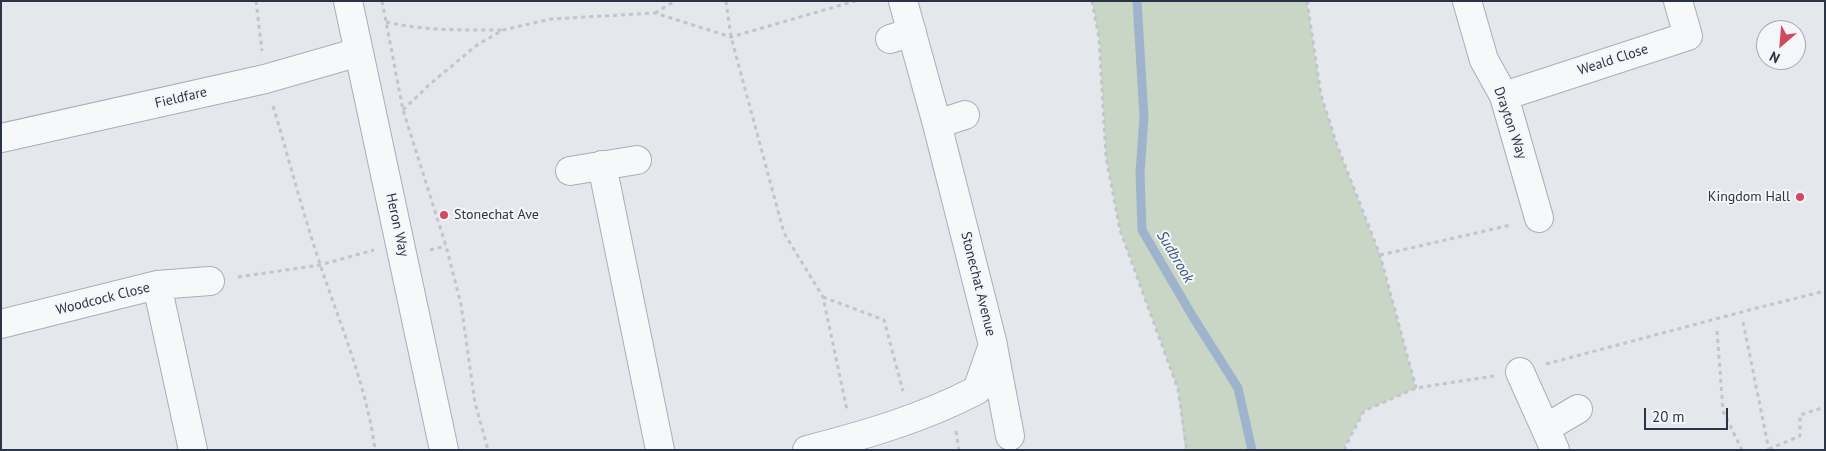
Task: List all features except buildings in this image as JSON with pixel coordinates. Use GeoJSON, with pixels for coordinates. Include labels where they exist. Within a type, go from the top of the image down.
{"type":"FeatureCollection","features":[{"type":"Feature","properties":{"kind":"street","name":"Heron Way"},"geometry":{"type":"LineString","coordinates":[[348,1],[444,450]]}},
{"type":"Feature","properties":{"kind":"street","name":"Stonechat Avenue"},"geometry":{"type":"LineString","coordinates":[[807,450],[910,419],[952,404],[977,390],[993,345],[937,124],[901,36],[903,1]]}},
{"type":"Feature","properties":{"kind":"street","name":"Drayton Way"},"geometry":{"type":"LineString","coordinates":[[1467,1],[1484,60],[1504,96],[1539,218]]}},
{"type":"Feature","properties":{"kind":"street","name":"Weald Close"},"geometry":{"type":"LineString","coordinates":[[1504,96],[1694,44],[1678,1]]}},
{"type":"Feature","properties":{"kind":"street","name":"Fieldfare"},"geometry":{"type":"LineString","coordinates":[[1,138],[265,79],[359,52]]}},
{"type":"Feature","properties":{"kind":"street"},"geometry":{"type":"LineString","coordinates":[[937,124],[965,115]]}},
{"type":"Feature","properties":{"kind":"street"},"geometry":{"type":"LineString","coordinates":[[570,171],[637,160]]}},
{"type":"Feature","properties":{"kind":"street"},"geometry":{"type":"LineString","coordinates":[[602,165],[660,450]]}},
{"type":"Feature","properties":{"kind":"street"},"geometry":{"type":"LineString","coordinates":[[157,285],[210,281]]}},
{"type":"Feature","properties":{"kind":"street","name":"Woodcock Close"},"geometry":{"type":"LineString","coordinates":[[1,324],[157,285],[193,450]]}},
{"type":"Feature","properties":{"kind":"street"},"geometry":{"type":"LineString","coordinates":[[993,345],[1010,436]]}},
{"type":"Feature","properties":{"kind":"street"},"geometry":{"type":"LineString","coordinates":[[1520,372],[1550,439],[1578,409]]}},
{"type":"Feature","properties":{"kind":"path"},"geometry":{"type":"LineString","coordinates":[[256,1],[265,79],[320,265],[352,356],[372,425],[375,450]]}},
{"type":"Feature","properties":{"kind":"path"},"geometry":{"type":"LineString","coordinates":[[382,1],[404,110],[446,246],[461,304],[476,403],[488,450]]}},
{"type":"Feature","properties":{"kind":"path"},"geometry":{"type":"LineString","coordinates":[[655,13],[675,1]]}},
{"type":"Feature","properties":{"kind":"path"},"geometry":{"type":"LineString","coordinates":[[726,1],[731,37],[784,233],[824,297],[852,438]]}},
{"type":"Feature","properties":{"kind":"path"},"geometry":{"type":"LineString","coordinates":[[386,22],[437,30],[503,30],[551,19],[655,13],[731,37],[855,1]]}},
{"type":"Feature","properties":{"kind":"path"},"geometry":{"type":"LineString","coordinates":[[1092,1],[1099,38],[1106,157],[1120,230],[1178,389],[1187,450]]}},
{"type":"Feature","properties":{"kind":"path"},"geometry":{"type":"LineString","coordinates":[[1307,1],[1321,95],[1337,145],[1380,255],[1416,388]]}},
{"type":"Feature","properties":{"kind":"path"},"geometry":{"type":"LineString","coordinates":[[404,110],[430,84],[477,45],[503,30]]}},
{"type":"Feature","properties":{"kind":"path"},"geometry":{"type":"LineString","coordinates":[[1380,255],[1539,218]]}},
{"type":"Feature","properties":{"kind":"path"},"geometry":{"type":"LineString","coordinates":[[210,281],[320,265],[401,242]]}},
{"type":"Feature","properties":{"kind":"path"},"geometry":{"type":"LineString","coordinates":[[1346,450],[1345,446],[1364,411],[1416,388],[1520,372],[1753,308],[1825,291]]}},
{"type":"Feature","properties":{"kind":"path"},"geometry":{"type":"LineString","coordinates":[[824,297],[884,320],[910,419]]}},
{"type":"Feature","properties":{"kind":"path"},"geometry":{"type":"LineString","coordinates":[[1743,322],[1769,450],[1800,436],[1800,415],[1825,407]]}},
{"type":"Feature","properties":{"kind":"path"},"geometry":{"type":"LineString","coordinates":[[1717,331],[1723,411],[1742,450]]}},
{"type":"Feature","properties":{"kind":"green space"},"geometry":{"type":"Polygon","coordinates":[[[1092,1],[1307,1],[1321,95],[1337,145],[1380,255],[1416,388],[1364,411],[1345,446],[1346,450],[1185,450],[1178,389],[1120,230],[1106,157],[1099,38],[1092,1]]]}},
{"type":"Feature","properties":{"kind":"waterway","name":"Sudbrook"},"geometry":{"type":"LineString","coordinates":[[1137,1],[1144,117],[1140,173],[1142,230],[1193,317],[1238,388],[1252,450]]}},
{"type":"Feature","properties":{"kind":"place","name":"Kingdom Hall"},"geometry":{"type":"Point","coordinates":[1800,197]}},
{"type":"Feature","properties":{"kind":"place","name":"Stonechat Ave"},"geometry":{"type":"Point","coordinates":[444,215]}}]}
